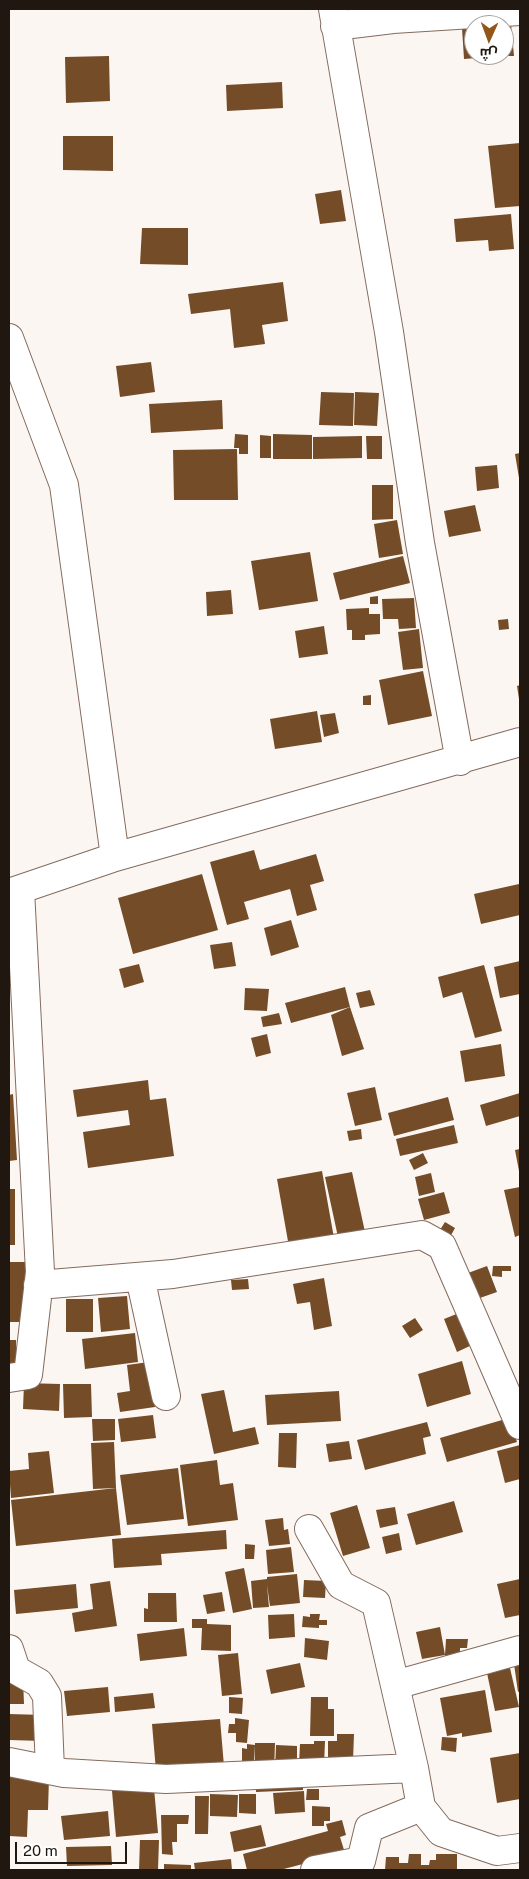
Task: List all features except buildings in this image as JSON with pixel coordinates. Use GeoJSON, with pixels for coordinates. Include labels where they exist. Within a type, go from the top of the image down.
{"type":"FeatureCollection","features":[{"type":"Feature","properties":{"kind":"street"},"geometry":{"type":"LineString","coordinates":[[460,760],[420,543],[389,332],[334,18],[393,19],[520,11]]}},
{"type":"Feature","properties":{"kind":"street"},"geometry":{"type":"LineString","coordinates":[[9,338],[64,485],[115,857]]}},
{"type":"Feature","properties":{"kind":"street"},"geometry":{"type":"LineString","coordinates":[[9,1378],[28,1375],[40,1272],[14,892],[115,857],[520,742]]}},
{"type":"Feature","properties":{"kind":"street"},"geometry":{"type":"LineString","coordinates":[[38,1285],[174,1274],[422,1235],[442,1246],[520,1425]]}},
{"type":"Feature","properties":{"kind":"street"},"geometry":{"type":"LineString","coordinates":[[140,1277],[166,1396]]}},
{"type":"Feature","properties":{"kind":"street"},"geometry":{"type":"LineString","coordinates":[[309,1529],[341,1585],[376,1603],[414,1768],[421,1807],[441,1832],[497,1851],[520,1848]]}},
{"type":"Feature","properties":{"kind":"street"},"geometry":{"type":"LineString","coordinates":[[9,1649],[16,1670],[39,1683],[47,1696],[50,1770]]}},
{"type":"Feature","properties":{"kind":"street"},"geometry":{"type":"LineString","coordinates":[[395,1685],[520,1650]]}},
{"type":"Feature","properties":{"kind":"street"},"geometry":{"type":"LineString","coordinates":[[9,1762],[64,1773],[166,1779],[414,1768]]}},
{"type":"Feature","properties":{"kind":"street"},"geometry":{"type":"LineString","coordinates":[[315,1870],[361,1861],[369,1828],[421,1807]]}}]}
